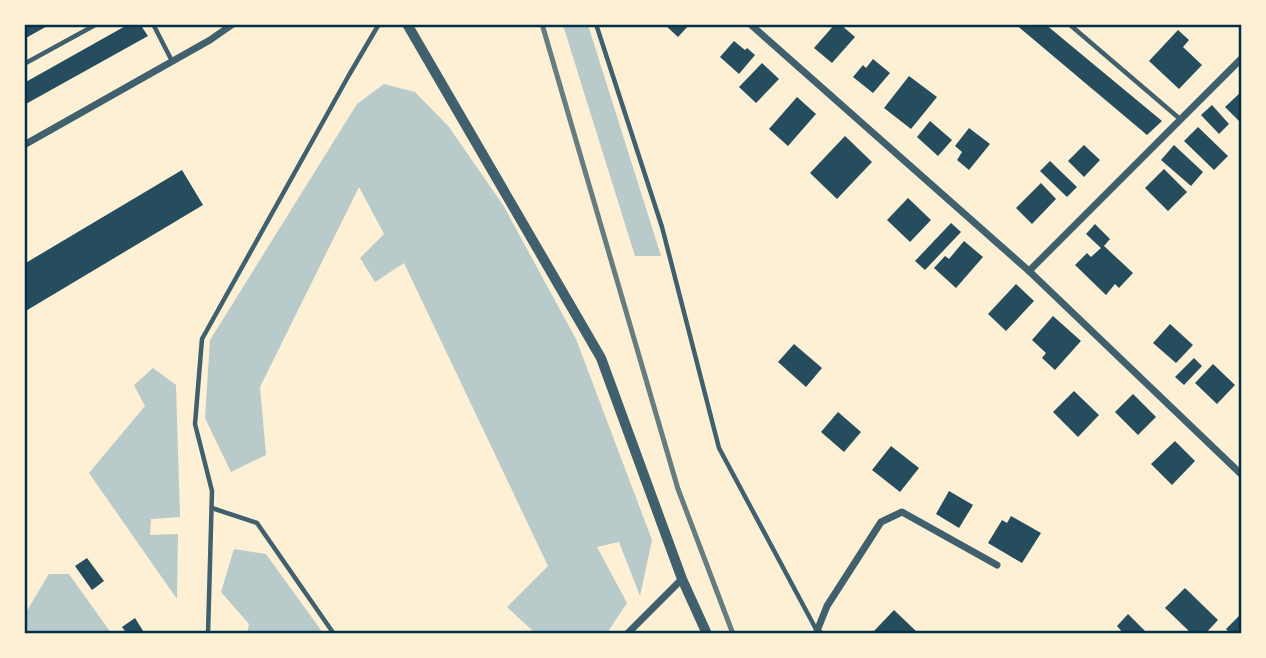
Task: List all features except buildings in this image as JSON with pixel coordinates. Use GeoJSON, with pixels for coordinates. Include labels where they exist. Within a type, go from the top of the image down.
{"type":"FeatureCollection","features":[{"type":"Feature","properties":{"kind":"street"},"geometry":{"type":"LineString","coordinates":[[24,145],[210,40],[233,24]]}},
{"type":"Feature","properties":{"kind":"street"},"geometry":{"type":"LineString","coordinates":[[407,24],[601,358],[682,579],[707,634]]}},
{"type":"Feature","properties":{"kind":"street"},"geometry":{"type":"LineString","coordinates":[[750,24],[1030,271],[1241,475]]}},
{"type":"Feature","properties":{"kind":"street"},"geometry":{"type":"LineString","coordinates":[[1030,271],[1241,58]]}},
{"type":"Feature","properties":{"kind":"street"},"geometry":{"type":"LineString","coordinates":[[819,632],[827,606],[881,522],[902,512],[997,565]]}},
{"type":"Feature","properties":{"kind":"street"},"geometry":{"type":"LineString","coordinates":[[627,634],[682,579]]}},
{"type":"Feature","properties":{"kind":"lane"},"geometry":{"type":"LineString","coordinates":[[24,64],[97,24]]}},
{"type":"Feature","properties":{"kind":"lane"},"geometry":{"type":"LineString","coordinates":[[153,24],[172,61]]}},
{"type":"Feature","properties":{"kind":"lane"},"geometry":{"type":"LineString","coordinates":[[208,634],[212,491],[195,424],[202,339],[379,24]]}},
{"type":"Feature","properties":{"kind":"lane"},"geometry":{"type":"LineString","coordinates":[[596,24],[662,227],[719,448],[819,632]]}},
{"type":"Feature","properties":{"kind":"lane"},"geometry":{"type":"LineString","coordinates":[[1069,24],[1180,119]]}},
{"type":"Feature","properties":{"kind":"lane"},"geometry":{"type":"LineString","coordinates":[[212,509],[257,523],[334,634]]}},
{"type":"Feature","properties":{"kind":"shaded area"},"geometry":{"type":"Polygon","coordinates":[[[563,25],[588,25],[661,256],[635,256],[563,25]]]}},
{"type":"Feature","properties":{"kind":"shaded area"},"geometry":{"type":"Polygon","coordinates":[[[384,84],[415,92],[449,127],[503,205],[576,339],[652,540],[640,596],[619,542],[597,547],[627,603],[607,633],[535,633],[507,607],[548,566],[404,263],[375,282],[360,258],[384,234],[359,187],[260,387],[266,455],[231,472],[205,418],[210,340],[357,104],[384,84]]]}},
{"type":"Feature","properties":{"kind":"shaded area"},"geometry":{"type":"Polygon","coordinates":[[[153,368],[176,385],[180,517],[151,519],[150,535],[178,534],[177,599],[89,473],[145,406],[134,385],[153,368]]]}},
{"type":"Feature","properties":{"kind":"shaded area"},"geometry":{"type":"Polygon","coordinates":[[[234,549],[266,554],[323,633],[247,633],[249,624],[221,592],[234,549]]]}},
{"type":"Feature","properties":{"kind":"shaded area"},"geometry":{"type":"Polygon","coordinates":[[[49,574],[69,574],[111,633],[25,633],[25,614],[49,574]]]}},
{"type":"Feature","properties":{"kind":"railway"},"geometry":{"type":"LineString","coordinates":[[542,24],[678,489],[733,634]]}}]}
